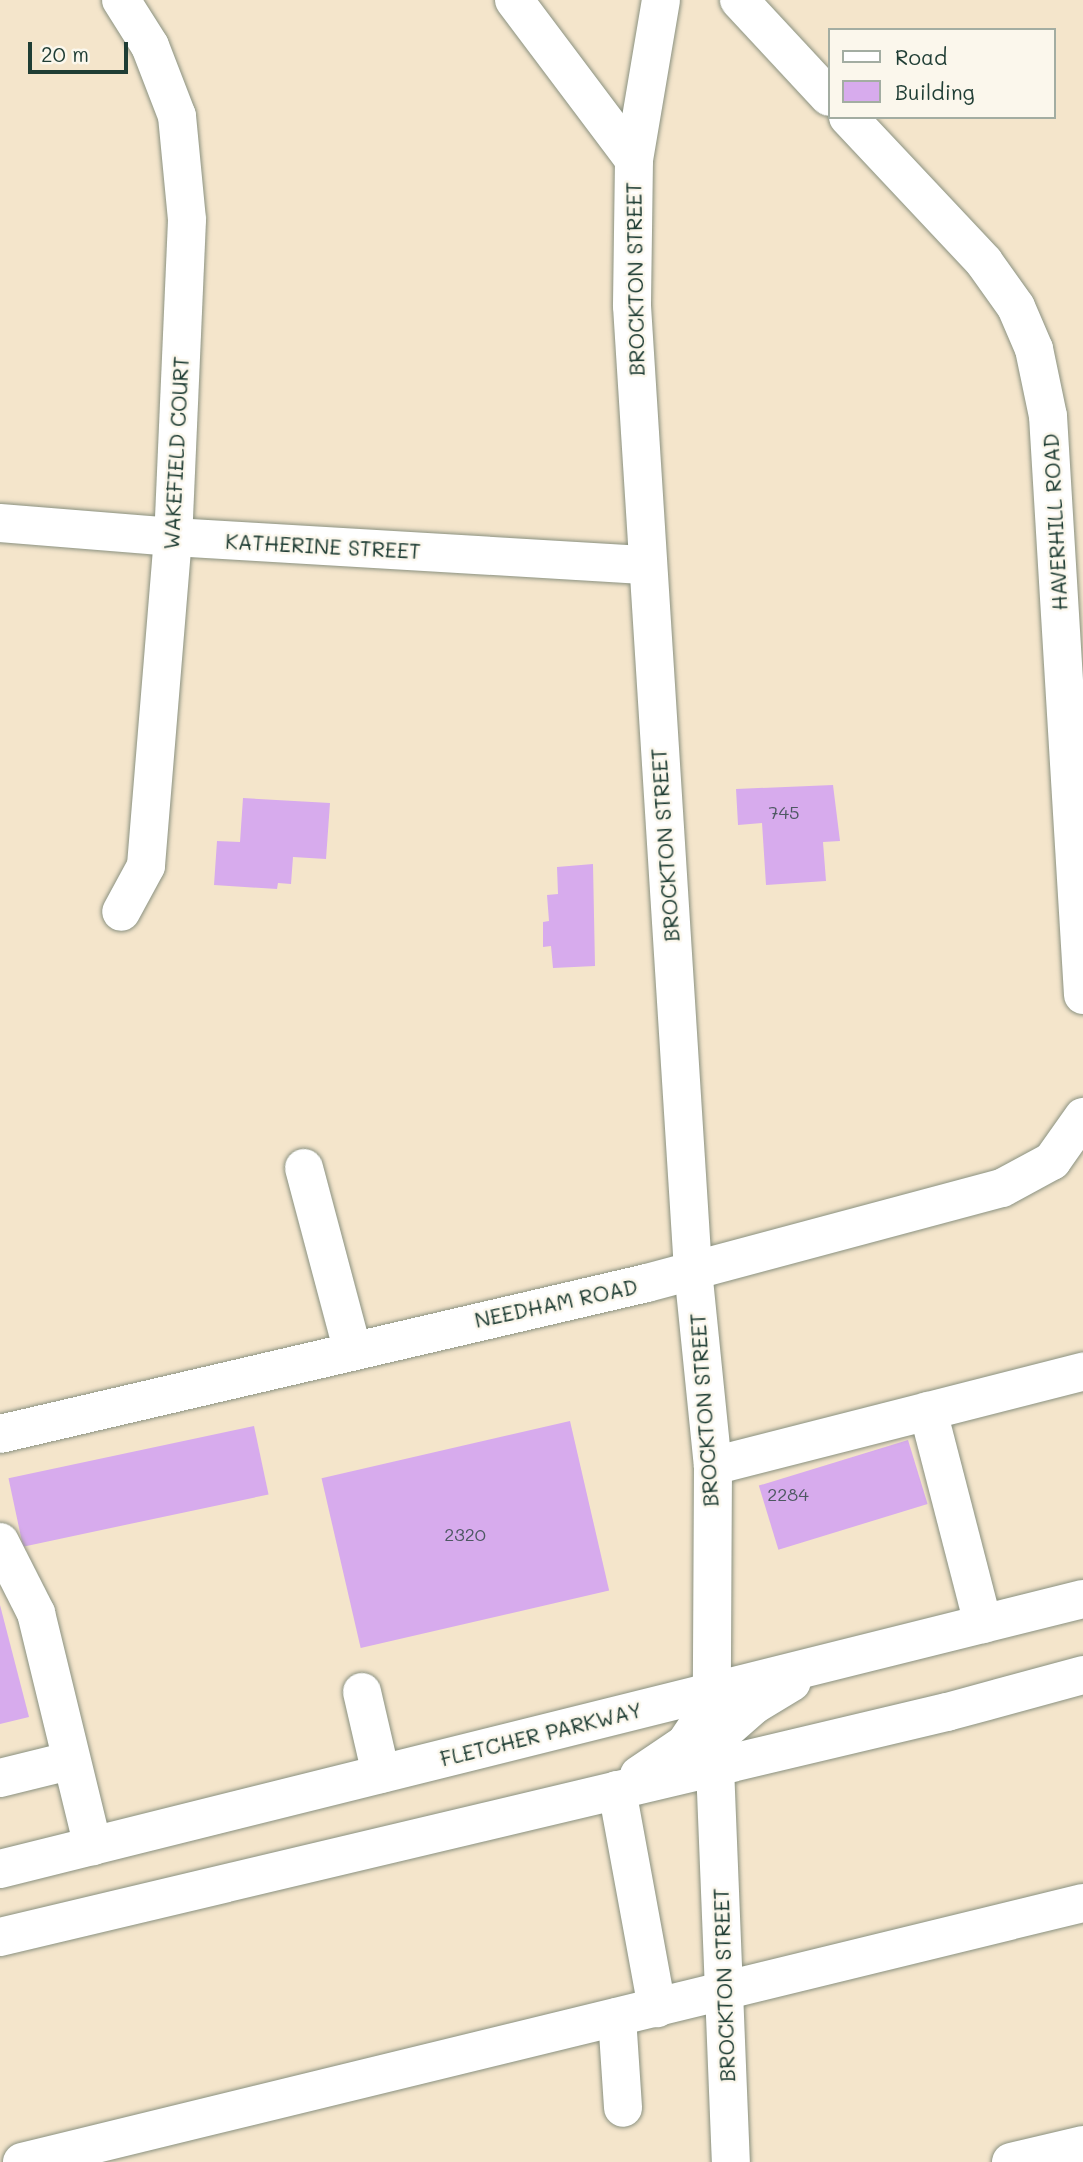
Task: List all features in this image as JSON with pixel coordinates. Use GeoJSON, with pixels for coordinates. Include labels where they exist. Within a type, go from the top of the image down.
{"type":"FeatureCollection","features":[{"type":"Feature","properties":{"kind":"street","name":"WAKEFIELD COURT"},"geometry":{"type":"LineString","coordinates":[[121,0],[150,46],[177,116],[187,220],[173,537],[146,866],[121,912]]}},
{"type":"Feature","properties":{"kind":"street"},"geometry":{"type":"LineString","coordinates":[[514,0],[634,160]]}},
{"type":"Feature","properties":{"kind":"street","name":"BROCKTON STREET"},"geometry":{"type":"LineString","coordinates":[[661,0],[634,160],[632,306],[693,1270],[713,1466],[712,1691]]}},
{"type":"Feature","properties":{"kind":"street"},"geometry":{"type":"LineString","coordinates":[[739,0],[828,96]]}},
{"type":"Feature","properties":{"kind":"street","name":"HAVERHILL ROAD"},"geometry":{"type":"LineString","coordinates":[[850,119],[984,262],[1016,307],[1034,349],[1048,416],[1083,995]]}},
{"type":"Feature","properties":{"kind":"street","name":"KATHERINE STREET"},"geometry":{"type":"LineString","coordinates":[[0,523],[173,537],[647,565]]}},
{"type":"Feature","properties":{"kind":"street","name":"NEEDHAM ROAD"},"geometry":{"type":"LineString","coordinates":[[0,1434],[693,1270],[1002,1188],[1052,1161],[1083,1117]]}},
{"type":"Feature","properties":{"kind":"street"},"geometry":{"type":"LineString","coordinates":[[304,1168],[352,1349]]}},
{"type":"Feature","properties":{"kind":"street"},"geometry":{"type":"LineString","coordinates":[[713,1466],[1083,1372]]}},
{"type":"Feature","properties":{"kind":"street"},"geometry":{"type":"LineString","coordinates":[[928,1411],[983,1624]]}},
{"type":"Feature","properties":{"kind":"street"},"geometry":{"type":"LineString","coordinates":[[0,1542],[36,1613],[69,1760],[93,1846]]}},
{"type":"Feature","properties":{"kind":"street","name":"FLETCHER PARKWAY"},"geometry":{"type":"LineString","coordinates":[[0,1869],[1083,1599]]}},
{"type":"Feature","properties":{"kind":"street","name":"BROCKTON STREET"},"geometry":{"type":"LineString","coordinates":[[731,2162],[715,1767],[721,1734],[754,1705],[827,1662]]}},
{"type":"Feature","properties":{"kind":"street"},"geometry":{"type":"LineString","coordinates":[[0,1937],[715,1767],[1083,1675]]}},
{"type":"Feature","properties":{"kind":"street"},"geometry":{"type":"LineString","coordinates":[[617,1790],[685,1744],[699,1723],[712,1691]]}},
{"type":"Feature","properties":{"kind":"street"},"geometry":{"type":"LineString","coordinates":[[362,1692],[381,1774]]}},
{"type":"Feature","properties":{"kind":"street"},"geometry":{"type":"LineString","coordinates":[[0,1778],[69,1760]]}},
{"type":"Feature","properties":{"kind":"street"},"geometry":{"type":"LineString","coordinates":[[617,1790],[657,2008]]}},
{"type":"Feature","properties":{"kind":"street"},"geometry":{"type":"LineString","coordinates":[[22,2162],[724,1993],[1083,1903]]}},
{"type":"Feature","properties":{"kind":"street"},"geometry":{"type":"LineString","coordinates":[[617,2017],[623,2108]]}},
{"type":"Feature","properties":{"kind":"street"},"geometry":{"type":"LineString","coordinates":[[1011,2162],[1083,2145]]}},
{"type":"Feature","properties":{"kind":"building"},"geometry":{"type":"Polygon","coordinates":[[[833,785],[840,841],[823,842],[826,881],[766,885],[762,823],[738,825],[736,789],[833,785]]]}},
{"type":"Feature","properties":{"kind":"building"},"geometry":{"type":"Polygon","coordinates":[[[243,798],[330,803],[326,859],[293,857],[291,884],[278,883],[277,889],[214,885],[217,841],[240,842],[243,798]]]}},
{"type":"Feature","properties":{"kind":"building"},"geometry":{"type":"Polygon","coordinates":[[[593,864],[595,966],[553,968],[551,946],[543,947],[543,922],[549,921],[547,895],[558,894],[557,867],[593,864]]]}},
{"type":"Feature","properties":{"kind":"building"},"geometry":{"type":"Polygon","coordinates":[[[570,1421],[609,1591],[361,1648],[322,1478],[570,1421]]]}},
{"type":"Feature","properties":{"kind":"building"},"geometry":{"type":"Polygon","coordinates":[[[254,1426],[269,1494],[23,1547],[8,1478],[254,1426]]]}},
{"type":"Feature","properties":{"kind":"building"},"geometry":{"type":"Polygon","coordinates":[[[908,1440],[928,1504],[778,1550],[759,1486],[908,1440]]]}},
{"type":"Feature","properties":{"kind":"building"},"geometry":{"type":"Polygon","coordinates":[[[0,1605],[29,1717],[0,1724],[0,1605]]]}}]}
